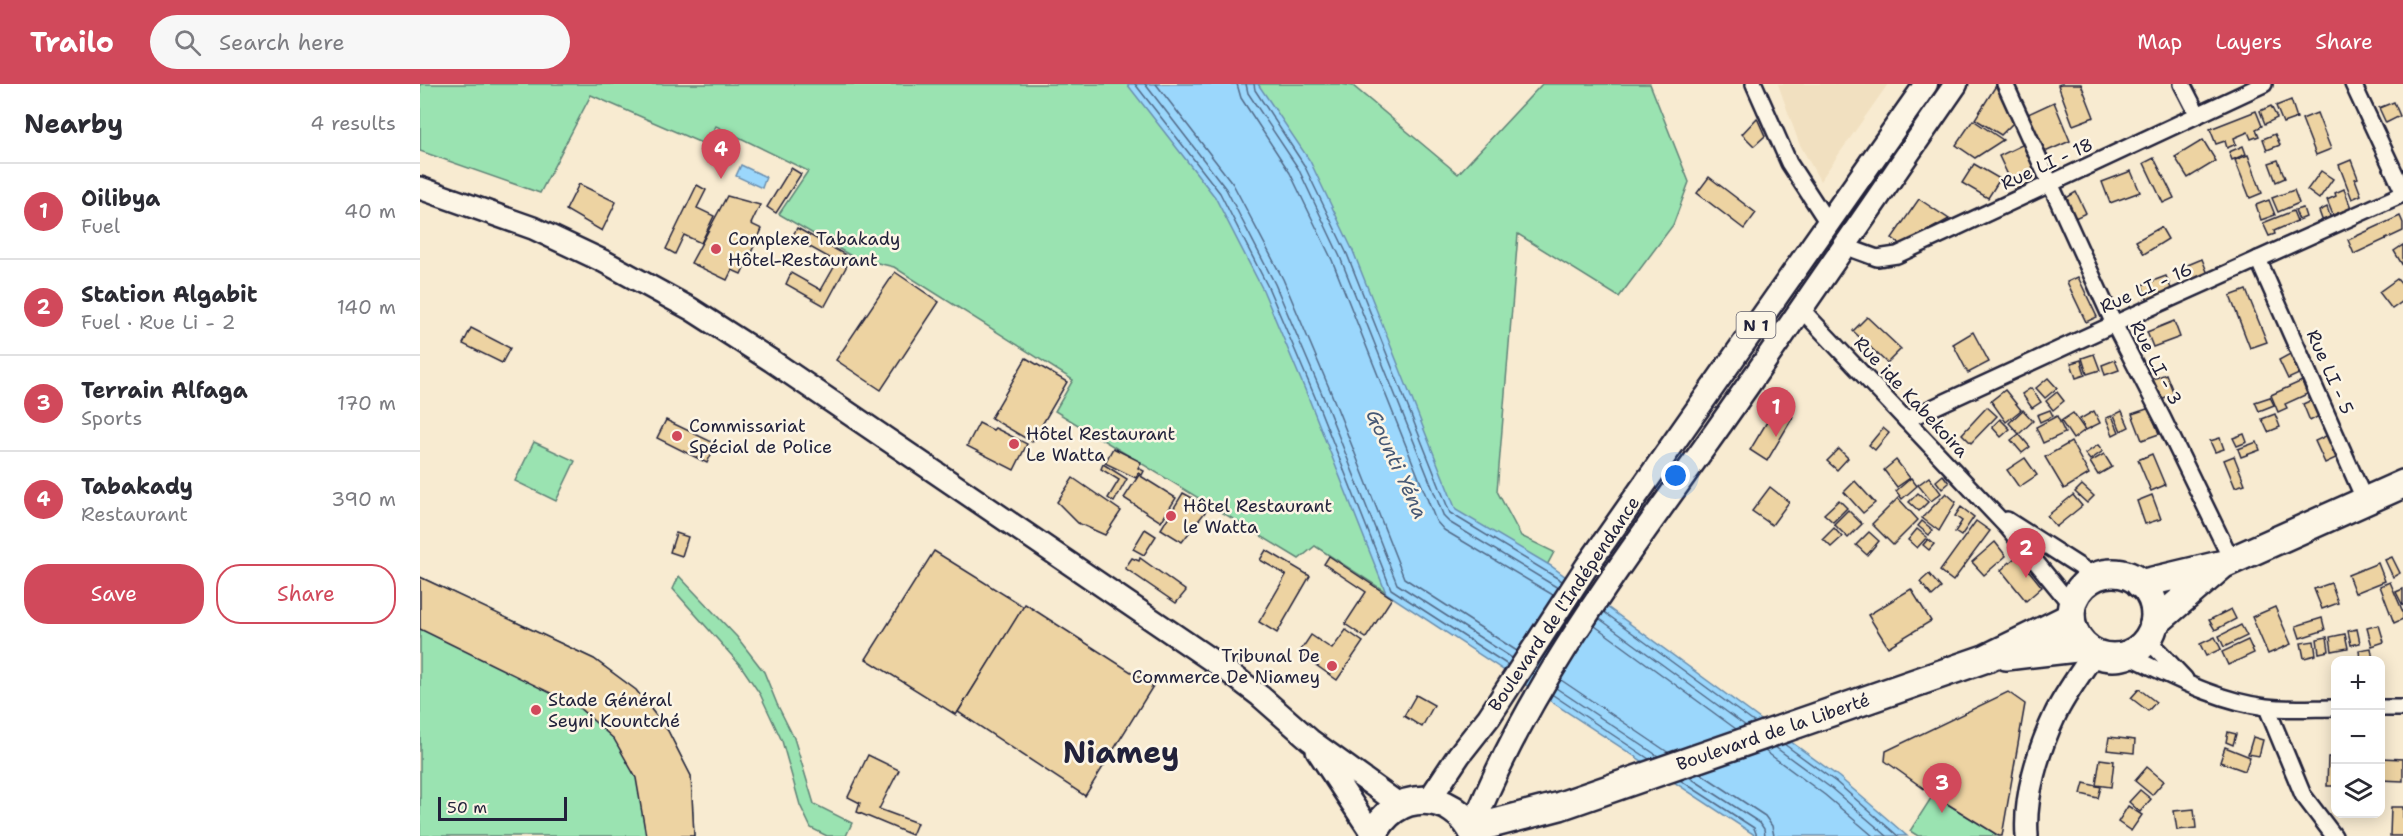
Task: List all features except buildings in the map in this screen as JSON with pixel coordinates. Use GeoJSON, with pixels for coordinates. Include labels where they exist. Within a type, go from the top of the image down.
{"type":"FeatureCollection","features":[{"type":"Feature","properties":{"kind":"highway"},"geometry":{"type":"LineString","coordinates":[[2140,584],[2228,563],[2403,484]]}},
{"type":"Feature","properties":{"kind":"highway"},"geometry":{"type":"LineString","coordinates":[[2143,640],[2152,602],[2150,595],[2140,584],[2131,577],[2119,574],[2096,577],[2085,584],[2077,594],[2072,611],[2073,628],[2089,650],[2115,657],[2143,640],[2228,563]]}},
{"type":"Feature","properties":{"kind":"highway","name":"Boulevard de la Liberté"},"geometry":{"type":"LineString","coordinates":[[1474,832],[1560,806],[1987,658],[2072,611]]}},
{"type":"Feature","properties":{"kind":"highway","name":"Boulevard de la Liberté"},"geometry":{"type":"LineString","coordinates":[[1987,658],[2089,650]]}},
{"type":"Feature","properties":{"kind":"highway"},"geometry":{"type":"LineString","coordinates":[[1373,835],[1384,817],[1400,805],[1429,800],[1454,809],[1474,832]]}},
{"type":"Feature","properties":{"kind":"highway","name":"Boulevard de la Liberté"},"geometry":{"type":"LineString","coordinates":[[1512,836],[1560,806]]}},
{"type":"Feature","properties":{"kind":"main road","name":"Boulevard de l'Indépendance"},"geometry":{"type":"LineString","coordinates":[[1429,800],[1459,755],[1489,717],[1587,566],[1926,84]]}},
{"type":"Feature","properties":{"kind":"main road","name":"Boulevard de l'Indépendance"},"geometry":{"type":"LineString","coordinates":[[1474,832],[1485,797],[1535,696],[1608,582],[1802,310],[1956,84]]}},
{"type":"Feature","properties":{"kind":"street"},"geometry":{"type":"LineString","coordinates":[[1754,84],[1789,163],[1828,223]]}},
{"type":"Feature","properties":{"kind":"street","name":"Rue LI - 3"},"geometry":{"type":"LineString","coordinates":[[2005,84],[2114,324],[2163,419],[2228,563]]}},
{"type":"Feature","properties":{"kind":"street"},"geometry":{"type":"LineString","coordinates":[[2182,84],[2198,115]]}},
{"type":"Feature","properties":{"kind":"street","name":"Rue LI - 18"},"geometry":{"type":"LineString","coordinates":[[1844,246],[1877,258],[1897,255],[2264,84]]}},
{"type":"Feature","properties":{"kind":"street"},"geometry":{"type":"LineString","coordinates":[[2353,84],[2403,193]]}},
{"type":"Feature","properties":{"kind":"street"},"geometry":{"type":"LineString","coordinates":[[420,188],[533,228],[605,262],[691,309],[772,361],[1226,670],[1310,740],[1400,805]]}},
{"type":"Feature","properties":{"kind":"street","name":"Rue LI - 16"},"geometry":{"type":"LineString","coordinates":[[1906,420],[2403,193]]}},
{"type":"Feature","properties":{"kind":"street","name":"Rue LI - 5"},"geometry":{"type":"LineString","coordinates":[[2258,259],[2365,501]]}},
{"type":"Feature","properties":{"kind":"street","name":"Rue ide Kabekoira"},"geometry":{"type":"LineString","coordinates":[[1802,310],[1992,511]]}},
{"type":"Feature","properties":{"kind":"street"},"geometry":{"type":"LineString","coordinates":[[1992,511],[2096,577]]}},
{"type":"Feature","properties":{"kind":"street"},"geometry":{"type":"LineString","coordinates":[[1992,511],[2072,611]]}},
{"type":"Feature","properties":{"kind":"street"},"geometry":{"type":"LineString","coordinates":[[2143,640],[2191,685],[2230,701],[2267,708],[2331,708]]}},
{"type":"Feature","properties":{"kind":"street"},"geometry":{"type":"LineString","coordinates":[[2143,640],[2191,685]]}},
{"type":"Feature","properties":{"kind":"street"},"geometry":{"type":"LineString","coordinates":[[2027,836],[2031,792],[2051,724],[2089,650]]}},
{"type":"Feature","properties":{"kind":"street"},"geometry":{"type":"LineString","coordinates":[[2267,708],[2303,795],[2334,836]]}},
{"type":"Feature","properties":{"kind":"street"},"geometry":{"type":"LineString","coordinates":[[2385,708],[2403,708]]}},
{"type":"Feature","properties":{"kind":"street"},"geometry":{"type":"LineString","coordinates":[[1310,740],[1373,835]]}},
{"type":"Feature","properties":{"kind":"shaded area"},"geometry":{"type":"Polygon","coordinates":[[[1778,84],[1888,84],[1820,181],[1799,143],[1778,84]]]}},
{"type":"Feature","properties":{"kind":"green space"},"geometry":{"type":"Polygon","coordinates":[[[420,84],[1341,84],[1353,86],[1458,174],[1542,84],[1650,84],[1689,182],[1673,225],[1619,297],[1518,234],[1497,491],[1521,536],[1554,552],[1495,663],[1315,546],[1299,559],[1055,411],[1073,380],[894,267],[853,257],[779,214],[808,171],[716,126],[706,145],[591,95],[540,193],[420,151],[420,84]]]}},
{"type":"Feature","properties":{"kind":"green space"},"geometry":{"type":"Polygon","coordinates":[[[534,442],[575,461],[556,501],[515,481],[534,442]]]}},
{"type":"Feature","properties":{"kind":"green space"},"geometry":{"type":"Polygon","coordinates":[[[679,576],[737,637],[764,672],[794,738],[814,804],[852,823],[846,836],[827,836],[811,828],[800,805],[782,741],[760,694],[741,666],[673,589],[679,576]]]}},
{"type":"Feature","properties":{"kind":"green space","name":"Stade Général Seyni Kountché"},"geometry":{"type":"Polygon","coordinates":[[[420,577],[594,659],[636,690],[668,731],[691,776],[694,836],[420,836],[420,577]]]}},
{"type":"Feature","properties":{"kind":"green space"},"geometry":{"type":"Polygon","coordinates":[[[1933,795],[1999,836],[1918,836],[1910,831],[1933,795]]]}},
{"type":"Feature","properties":{"kind":"water","name":"Gounti Yéna"},"geometry":{"type":"Polygon","coordinates":[[[1127,84],[1258,84],[1310,161],[1353,251],[1456,510],[1551,566],[1839,777],[1907,836],[1756,836],[1386,593],[1263,290],[1215,197],[1127,84]]]}},
{"type":"Feature","properties":{"kind":"water"},"geometry":{"type":"Polygon","coordinates":[[[741,165],[766,177],[762,188],[736,176],[741,165]]]}},
{"type":"Feature","properties":{"kind":"place","name":"Tabakady"},"geometry":{"type":"Point","coordinates":[721,179]}},
{"type":"Feature","properties":{"kind":"place","name":"Complexe Tabakady Hôtel-Restaurant"},"geometry":{"type":"Point","coordinates":[716,249]}},
{"type":"Feature","properties":{"kind":"place","name":"Commissariat Spécial de Police"},"geometry":{"type":"Point","coordinates":[677,436]}},
{"type":"Feature","properties":{"kind":"place","name":"Oilibya"},"geometry":{"type":"Point","coordinates":[1776,437]}},
{"type":"Feature","properties":{"kind":"place","name":"Hôtel Restaurant Le Watta"},"geometry":{"type":"Point","coordinates":[1014,444]}},
{"type":"Feature","properties":{"kind":"place","name":"Hôtel Restaurant le Watta"},"geometry":{"type":"Point","coordinates":[1171,516]}},
{"type":"Feature","properties":{"kind":"place","name":"Station Algabit"},"geometry":{"type":"Point","coordinates":[2026,578]}},
{"type":"Feature","properties":{"kind":"place","name":"Tribunal De Commerce De Niamey"},"geometry":{"type":"Point","coordinates":[1332,666]}},
{"type":"Feature","properties":{"kind":"place","name":"Stade Général Seyni Kountché"},"geometry":{"type":"Point","coordinates":[536,710]}},
{"type":"Feature","properties":{"kind":"place","name":"Terrain Alfaga"},"geometry":{"type":"Point","coordinates":[1942,813]}},
{"type":"Feature","properties":{"kind":"district","name":"Niamey"},"geometry":{"type":"Point","coordinates":[1121,752]}}]}
